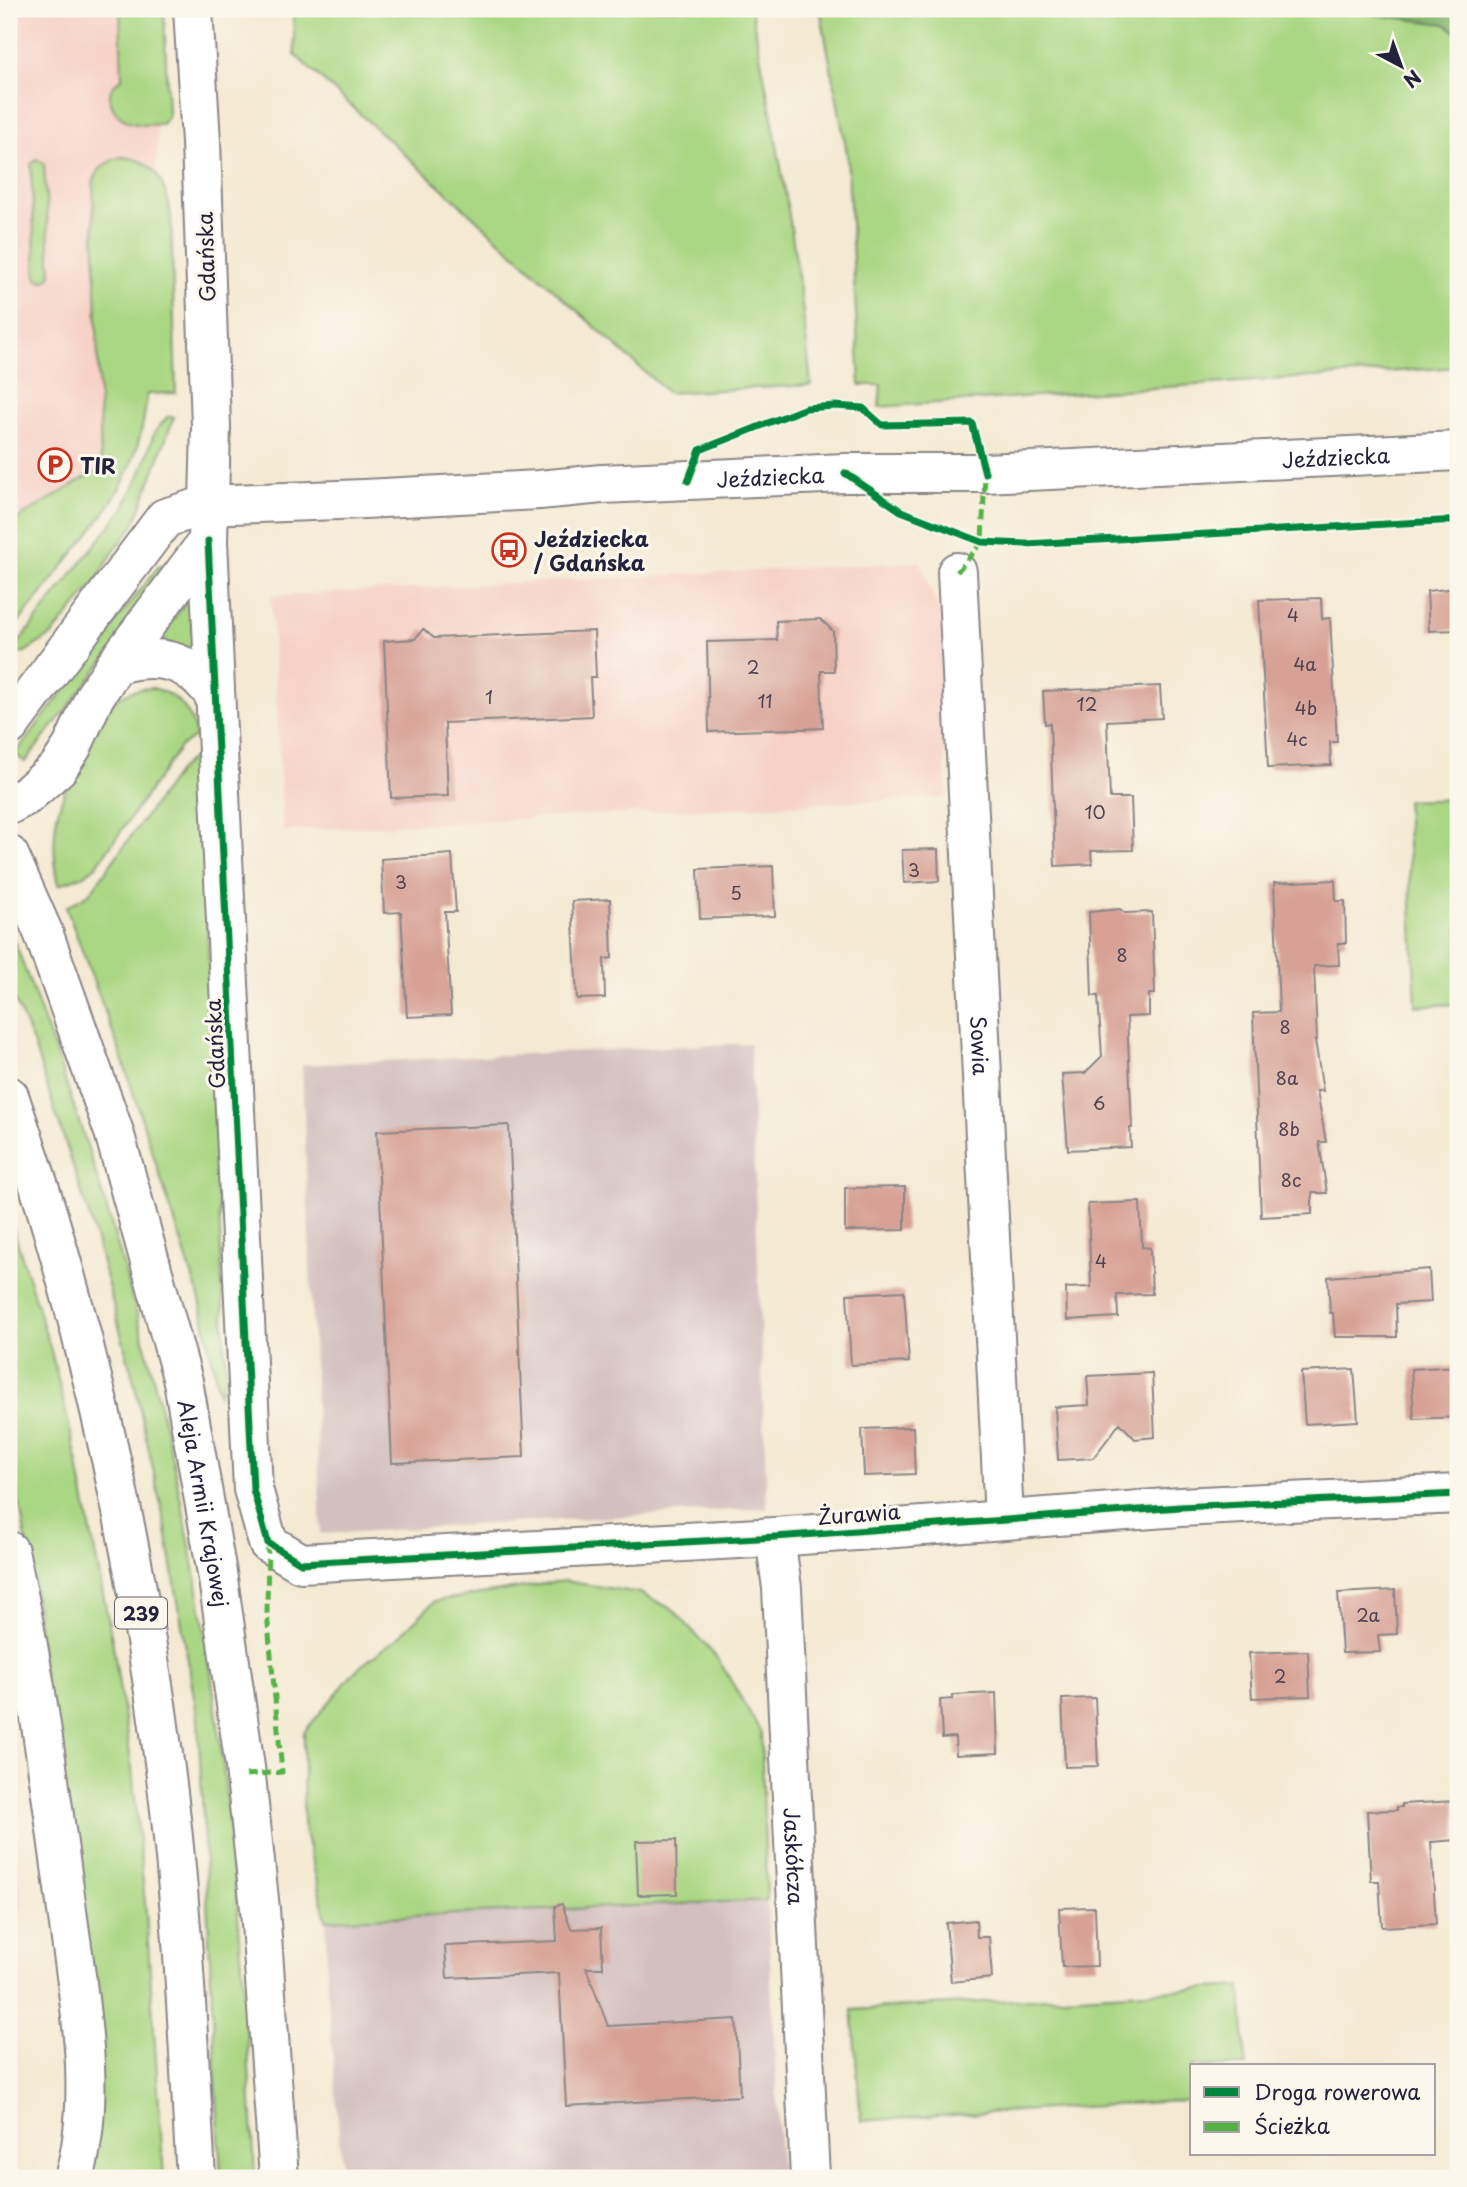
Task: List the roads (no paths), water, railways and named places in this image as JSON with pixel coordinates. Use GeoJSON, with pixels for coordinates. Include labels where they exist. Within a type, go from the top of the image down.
{"type":"FeatureCollection","features":[{"type":"Feature","properties":{"kind":"street","name":"Gdańska"},"geometry":{"type":"LineString","coordinates":[[193,9],[201,142],[211,426],[208,523],[215,696],[253,1489],[268,1544]]}},
{"type":"Feature","properties":{"kind":"street","name":"Jeździecka"},"geometry":{"type":"LineString","coordinates":[[208,523],[377,499],[602,484],[845,473],[985,473],[1458,451]]}},
{"type":"Feature","properties":{"kind":"street"},"geometry":{"type":"LineString","coordinates":[[9,726],[165,518],[208,523],[95,696],[72,747],[58,768],[26,796],[9,805]]}},
{"type":"Feature","properties":{"kind":"street","name":"Sowia"},"geometry":{"type":"LineString","coordinates":[[957,572],[1004,1519]]}},
{"type":"Feature","properties":{"kind":"street"},"geometry":{"type":"LineString","coordinates":[[9,679],[27,674],[62,657]]}},
{"type":"Feature","properties":{"kind":"street"},"geometry":{"type":"LineString","coordinates":[[116,664],[146,658],[173,662],[191,670],[205,682],[215,696]]}},
{"type":"Feature","properties":{"kind":"street","name":"Aleja Armii Krajowej"},"geometry":{"type":"LineString","coordinates":[[9,855],[43,932],[114,1132],[183,1381],[218,1579],[245,1767],[260,1909],[279,2178]]}},
{"type":"Feature","properties":{"kind":"street","name":"239"},"geometry":{"type":"LineString","coordinates":[[9,1096],[50,1221],[81,1332],[129,1544],[146,1641],[165,1772],[178,1905],[196,2178]]}},
{"type":"Feature","properties":{"kind":"street","name":"Żurawia"},"geometry":{"type":"LineString","coordinates":[[268,1544],[301,1563],[775,1537],[1180,1507],[1458,1494]]}},
{"type":"Feature","properties":{"kind":"street","name":"Jaskółcza"},"geometry":{"type":"LineString","coordinates":[[775,1537],[782,1588],[810,2178]]}},
{"type":"Feature","properties":{"kind":"street"},"geometry":{"type":"LineString","coordinates":[[9,1551],[50,1784],[83,2032],[82,2133],[74,2178]]}},
{"type":"Feature","properties":{"kind":"place","name":"TIR"},"geometry":{"type":"Point","coordinates":[55,465]}},
{"type":"Feature","properties":{"kind":"place","name":"Jeździecka / Gdańska"},"geometry":{"type":"Point","coordinates":[509,550]}}]}
